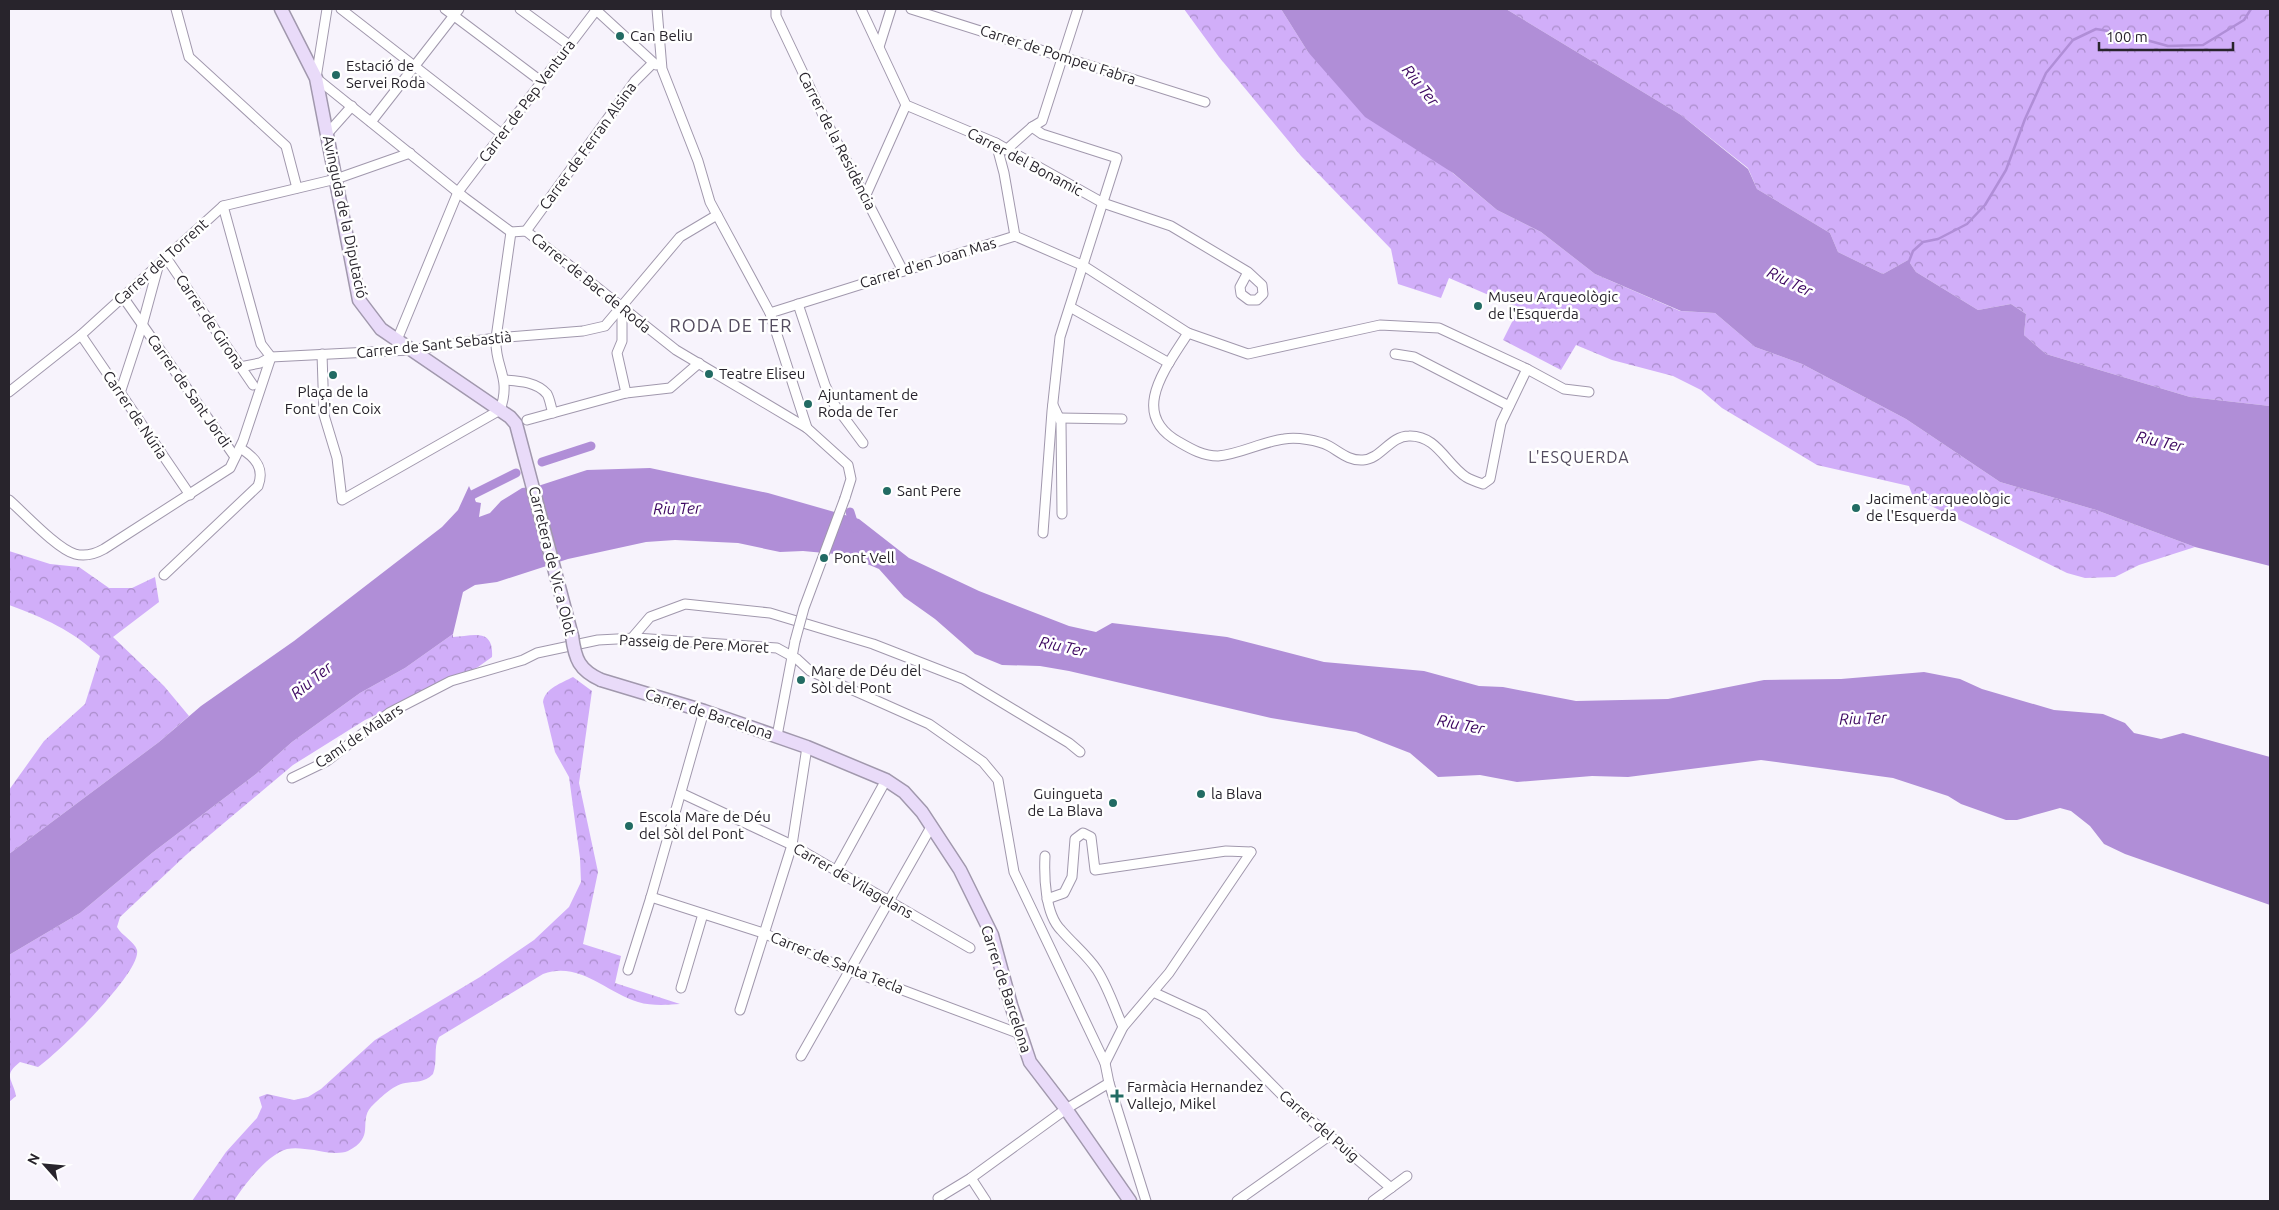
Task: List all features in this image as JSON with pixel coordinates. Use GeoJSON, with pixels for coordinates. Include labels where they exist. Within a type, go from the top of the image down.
{"type":"FeatureCollection","features":[{"type":"Feature","properties":{"kind":"street"},"geometry":{"type":"LineString","coordinates":[[176,9],[189,57],[286,146],[297,188]]}},
{"type":"Feature","properties":{"kind":"street","name":"Avinguda de la Diputació"},"geometry":{"type":"LineString","coordinates":[[281,9],[316,78],[358,300],[381,329],[510,417],[519,431]]}},
{"type":"Feature","properties":{"kind":"street"},"geometry":{"type":"LineString","coordinates":[[316,78],[327,9]]}},
{"type":"Feature","properties":{"kind":"street"},"geometry":{"type":"LineString","coordinates":[[341,9],[503,135]]}},
{"type":"Feature","properties":{"kind":"street"},"geometry":{"type":"LineString","coordinates":[[444,9],[456,12],[542,82]]}},
{"type":"Feature","properties":{"kind":"street"},"geometry":{"type":"LineString","coordinates":[[520,9],[570,45]]}},
{"type":"Feature","properties":{"kind":"street"},"geometry":{"type":"LineString","coordinates":[[596,9],[653,63],[662,69]]}},
{"type":"Feature","properties":{"kind":"street","name":"Carrer de Pep Ventura"},"geometry":{"type":"LineString","coordinates":[[397,340],[458,192],[503,135],[596,9]]}},
{"type":"Feature","properties":{"kind":"street"},"geometry":{"type":"LineString","coordinates":[[657,9],[662,69],[698,161],[710,202],[770,313],[807,428]]}},
{"type":"Feature","properties":{"kind":"street","name":"Carrer de la Residència"},"geometry":{"type":"LineString","coordinates":[[776,9],[776,16],[815,97],[903,271]]}},
{"type":"Feature","properties":{"kind":"street"},"geometry":{"type":"LineString","coordinates":[[861,9],[906,106],[865,197]]}},
{"type":"Feature","properties":{"kind":"street"},"geometry":{"type":"LineString","coordinates":[[879,47],[892,9]]}},
{"type":"Feature","properties":{"kind":"street","name":"Carrer de Pompeu Fabra"},"geometry":{"type":"LineString","coordinates":[[911,9],[1205,102]]}},
{"type":"Feature","properties":{"kind":"street"},"geometry":{"type":"LineString","coordinates":[[1006,150],[1032,126],[1042,121],[1078,9]]}},
{"type":"Feature","properties":{"kind":"street"},"geometry":{"type":"LineString","coordinates":[[371,122],[456,12]]}},
{"type":"Feature","properties":{"kind":"street","name":"Carrer de Ferran Alsina"},"geometry":{"type":"LineString","coordinates":[[526,231],[635,81],[653,63]]}},
{"type":"Feature","properties":{"kind":"street","name":"Carrer de Bac de Roda"},"geometry":{"type":"LineString","coordinates":[[316,78],[511,232],[526,231],[670,345],[807,428],[848,465],[851,479],[804,608],[791,655]]}},
{"type":"Feature","properties":{"kind":"street"},"geometry":{"type":"LineString","coordinates":[[327,134],[352,106]]}},
{"type":"Feature","properties":{"kind":"street","name":"Carrer del Bonamic"},"geometry":{"type":"LineString","coordinates":[[906,106],[996,143],[1103,203],[1171,226],[1248,272]]}},
{"type":"Feature","properties":{"kind":"street"},"geometry":{"type":"LineString","coordinates":[[1032,126],[1042,134],[1117,158],[1060,337],[1043,533]]}},
{"type":"Feature","properties":{"kind":"street"},"geometry":{"type":"LineString","coordinates":[[996,143],[1004,173],[1015,236]]}},
{"type":"Feature","properties":{"kind":"street","name":"Carrer del Torrent"},"geometry":{"type":"LineString","coordinates":[[9,392],[81,335],[167,259],[223,206],[336,179],[410,153]]}},
{"type":"Feature","properties":{"kind":"street"},"geometry":{"type":"LineString","coordinates":[[9,500],[61,546],[75,554],[93,555],[230,468],[240,448],[271,357],[261,344],[223,206]]}},
{"type":"Feature","properties":{"kind":"street","name":"Carrer de Sant Sebastià"},"geometry":{"type":"LineString","coordinates":[[240,367],[260,363],[271,357],[410,350],[496,338],[583,331],[605,326],[680,237],[717,215]]}},
{"type":"Feature","properties":{"kind":"street"},"geometry":{"type":"LineString","coordinates":[[322,354],[324,415],[337,458],[342,500],[500,410],[504,398],[505,380],[496,349],[496,338],[511,232]]}},
{"type":"Feature","properties":{"kind":"street","name":"Carrer d'en Joan Mas"},"geometry":{"type":"LineString","coordinates":[[770,313],[1015,236],[1084,266],[1188,333],[1248,354],[1380,325],[1439,328],[1527,369],[1564,389],[1589,392]]}},
{"type":"Feature","properties":{"kind":"street","name":"Carrer de Girona"},"geometry":{"type":"LineString","coordinates":[[167,259],[253,385]]}},
{"type":"Feature","properties":{"kind":"street"},"geometry":{"type":"LineString","coordinates":[[120,393],[159,266]]}},
{"type":"Feature","properties":{"kind":"street","name":"Carrer de Sant Jordi"},"geometry":{"type":"LineString","coordinates":[[123,297],[235,457]]}},
{"type":"Feature","properties":{"kind":"street"},"geometry":{"type":"LineString","coordinates":[[798,304],[825,386],[834,404],[863,443]]}},
{"type":"Feature","properties":{"kind":"street"},"geometry":{"type":"LineString","coordinates":[[1070,307],[1169,363]]}},
{"type":"Feature","properties":{"kind":"street"},"geometry":{"type":"LineString","coordinates":[[622,308],[622,341],[617,353],[626,392]]}},
{"type":"Feature","properties":{"kind":"street"},"geometry":{"type":"LineString","coordinates":[[1188,333],[1169,363],[1156,391],[1152,406],[1157,422],[1166,435],[1200,453],[1215,456],[1237,454],[1284,439],[1327,445],[1342,455],[1363,460],[1374,457],[1397,439],[1408,436],[1419,437],[1432,442],[1464,476],[1483,484],[1490,479],[1501,423],[1527,369]]}},
{"type":"Feature","properties":{"kind":"street","name":"Carrer de Núria"},"geometry":{"type":"LineString","coordinates":[[81,335],[190,494]]}},
{"type":"Feature","properties":{"kind":"street"},"geometry":{"type":"LineString","coordinates":[[1395,354],[1414,357],[1509,406]]}},
{"type":"Feature","properties":{"kind":"street"},"geometry":{"type":"LineString","coordinates":[[527,420],[626,392],[670,388],[699,363]]}},
{"type":"Feature","properties":{"kind":"street"},"geometry":{"type":"LineString","coordinates":[[505,380],[526,382],[538,386],[547,394],[553,413]]}},
{"type":"Feature","properties":{"kind":"street"},"geometry":{"type":"LineString","coordinates":[[1053,404],[1061,422],[1062,514]]}},
{"type":"Feature","properties":{"kind":"street"},"geometry":{"type":"LineString","coordinates":[[1059,418],[1122,419]]}},
{"type":"Feature","properties":{"kind":"street","name":"Carretera de Vic a Olot"},"geometry":{"type":"LineString","coordinates":[[519,431],[572,636],[576,659],[590,675],[601,680]]}},
{"type":"Feature","properties":{"kind":"street"},"geometry":{"type":"LineString","coordinates":[[164,575],[258,486],[261,478],[260,467],[253,455],[240,448]]}},
{"type":"Feature","properties":{"kind":"street"},"geometry":{"type":"LineString","coordinates":[[632,638],[650,617],[685,604],[770,613],[873,644],[963,679],[1070,743],[1080,752]]}},
{"type":"Feature","properties":{"kind":"street","name":"Passeig de Pere Moret"},"geometry":{"type":"LineString","coordinates":[[537,653],[598,640],[632,638],[777,648],[791,655]]}},
{"type":"Feature","properties":{"kind":"street","name":"Camí de Malars"},"geometry":{"type":"LineString","coordinates":[[292,778],[327,761],[389,713],[451,681],[523,660],[537,653]]}},
{"type":"Feature","properties":{"kind":"street"},"geometry":{"type":"LineString","coordinates":[[777,736],[791,655]]}},
{"type":"Feature","properties":{"kind":"street"},"geometry":{"type":"LineString","coordinates":[[791,655],[810,671],[929,724],[983,762],[998,780],[1014,872],[1105,1063],[1109,1083],[1146,1201]]}},
{"type":"Feature","properties":{"kind":"street","name":"Carrer de Barcelona"},"geometry":{"type":"LineString","coordinates":[[601,680],[704,711],[807,747],[886,780],[904,792],[922,812],[960,870],[992,935],[1020,1034],[1030,1062],[1066,1109],[1130,1201]]}},
{"type":"Feature","properties":{"kind":"street"},"geometry":{"type":"LineString","coordinates":[[628,970],[651,897],[704,711]]}},
{"type":"Feature","properties":{"kind":"street"},"geometry":{"type":"LineString","coordinates":[[740,1010],[792,846],[807,747]]}},
{"type":"Feature","properties":{"kind":"street"},"geometry":{"type":"LineString","coordinates":[[836,871],[886,780]]}},
{"type":"Feature","properties":{"kind":"street","name":"Carrer de Vilagelans"},"geometry":{"type":"LineString","coordinates":[[681,793],[792,846],[970,948]]}},
{"type":"Feature","properties":{"kind":"street"},"geometry":{"type":"LineString","coordinates":[[801,1056],[931,827]]}},
{"type":"Feature","properties":{"kind":"street"},"geometry":{"type":"LineString","coordinates":[[1047,899],[1064,893],[1072,876],[1075,839],[1083,833],[1091,837],[1095,870],[1226,852],[1251,852],[1169,973],[1123,1027],[1105,1063]]}},
{"type":"Feature","properties":{"kind":"street"},"geometry":{"type":"LineString","coordinates":[[1045,856],[1044,876],[1047,899],[1059,928],[1084,953],[1098,972],[1123,1027]]}},
{"type":"Feature","properties":{"kind":"street","name":"Carrer de Santa Tecla"},"geometry":{"type":"LineString","coordinates":[[651,897],[763,933],[849,970],[1020,1034]]}},
{"type":"Feature","properties":{"kind":"street"},"geometry":{"type":"LineString","coordinates":[[681,988],[703,914]]}},
{"type":"Feature","properties":{"kind":"street","name":"Carrer del Puig"},"geometry":{"type":"LineString","coordinates":[[1153,992],[1203,1015],[1284,1096],[1391,1188]]}},
{"type":"Feature","properties":{"kind":"street"},"geometry":{"type":"LineString","coordinates":[[938,1198],[971,1178],[1066,1109],[1109,1083]]}},
{"type":"Feature","properties":{"kind":"street"},"geometry":{"type":"LineString","coordinates":[[1237,1201],[1329,1136]]}},
{"type":"Feature","properties":{"kind":"street"},"geometry":{"type":"LineString","coordinates":[[1373,1201],[1408,1176]]}},
{"type":"Feature","properties":{"kind":"street"},"geometry":{"type":"LineString","coordinates":[[971,1178],[986,1201]]}},
{"type":"Feature","properties":{"kind":"green space"},"geometry":{"type":"Polygon","coordinates":[[[1184,9],[1281,9],[1308,52],[1497,210],[1541,232],[1595,274],[1680,311],[1715,313],[1755,347],[1802,364],[1906,419],[2000,482],[2096,510],[2195,547],[2139,565],[2115,577],[2085,578],[2067,573],[1913,497],[1909,486],[1817,465],[1722,408],[1701,390],[1673,376],[1612,360],[1576,345],[1561,370],[1503,340],[1519,308],[1449,278],[1441,298],[1398,284],[1391,249],[1301,156],[1219,57],[1184,9]]]}},
{"type":"Feature","properties":{"kind":"green space"},"geometry":{"type":"Polygon","coordinates":[[[1506,9],[2270,9],[2270,406],[2190,397],[2046,354],[2024,335],[2026,314],[2011,304],[1978,310],[1916,272],[1908,260],[1883,274],[1838,252],[1830,233],[1757,189],[1748,168],[1681,115],[1506,9]]]}},
{"type":"Feature","properties":{"kind":"green space"},"geometry":{"type":"Polygon","coordinates":[[[9,551],[50,564],[79,567],[109,588],[132,588],[155,577],[159,602],[113,637],[164,686],[189,716],[159,742],[9,854],[9,790],[44,741],[85,704],[100,656],[68,632],[35,615],[9,605],[9,551]]]}},
{"type":"Feature","properties":{"kind":"green space"},"geometry":{"type":"Polygon","coordinates":[[[453,634],[453,637],[480,635],[485,637],[492,647],[492,657],[478,667],[365,720],[293,765],[186,855],[120,917],[117,927],[137,950],[135,961],[126,976],[96,1012],[48,1059],[38,1067],[20,1062],[11,1071],[10,1078],[16,1096],[9,1102],[9,955],[80,913],[152,853],[256,774],[292,742],[360,693],[405,668],[453,634]]]}},
{"type":"Feature","properties":{"kind":"green space"},"geometry":{"type":"Polygon","coordinates":[[[573,677],[592,691],[579,783],[598,872],[583,944],[621,956],[615,983],[680,1004],[654,1005],[638,1002],[592,979],[569,971],[543,974],[439,1037],[436,1045],[433,1074],[423,1080],[400,1084],[378,1100],[367,1113],[364,1135],[356,1146],[340,1153],[300,1148],[287,1149],[265,1163],[250,1179],[234,1201],[192,1201],[226,1152],[257,1118],[262,1107],[259,1097],[267,1094],[294,1100],[308,1097],[321,1089],[375,1040],[480,977],[534,940],[569,907],[581,882],[580,858],[569,777],[555,752],[543,702],[544,697],[550,690],[573,677]]]}},
{"type":"Feature","properties":{"kind":"water","name":"Riu Ter"},"geometry":{"type":"Polygon","coordinates":[[[1281,9],[1506,9],[1681,115],[1748,169],[1757,189],[1830,233],[1838,252],[1883,274],[1908,260],[1916,272],[1978,310],[2011,304],[2026,314],[2024,335],[2046,354],[2190,397],[2270,406],[2270,566],[2195,547],[2096,510],[2000,482],[1906,419],[1802,364],[1755,347],[1715,313],[1681,311],[1595,274],[1541,232],[1497,210],[1453,173],[1365,117],[1308,52],[1281,9]]]}},
{"type":"Feature","properties":{"kind":"water","name":"Riu Ter"},"geometry":{"type":"Polygon","coordinates":[[[650,468],[768,493],[859,519],[909,558],[979,591],[1069,626],[1096,632],[1112,623],[1227,637],[1324,662],[1424,671],[1479,686],[1503,687],[1576,701],[1668,699],[1764,680],[1841,679],[1924,672],[1960,679],[1982,689],[2054,710],[2103,714],[2125,723],[2134,733],[2161,739],[2183,733],[2270,757],[2270,905],[2125,854],[2104,844],[2090,826],[2071,811],[2060,808],[2017,820],[2006,820],[1961,804],[1948,796],[1893,778],[1761,760],[1628,777],[1592,776],[1517,782],[1480,775],[1438,777],[1410,753],[1356,732],[1271,718],[1069,671],[1040,666],[1002,665],[975,654],[935,619],[904,597],[879,569],[846,555],[803,551],[780,552],[738,543],[675,540],[646,542],[568,559],[497,582],[475,585],[463,592],[453,634],[405,668],[360,693],[292,742],[256,774],[152,853],[80,913],[9,955],[9,854],[159,742],[201,706],[294,641],[442,527],[458,510],[469,486],[476,502],[481,503],[479,517],[490,513],[501,501],[522,488],[538,486],[587,470],[650,468]]]}},
{"type":"Feature","properties":{"kind":"waterway"},"geometry":{"type":"LineString","coordinates":[[1908,264],[1913,251],[1923,242],[1938,239],[1967,224],[1985,205],[2006,170],[2025,119],[2046,73],[2073,40],[2096,29],[2121,33],[2168,46],[2203,45],[2244,20],[2251,9]]}},
{"type":"Feature","properties":{"kind":"waterway"},"geometry":{"type":"LineString","coordinates":[[542,462],[591,446]]}},
{"type":"Feature","properties":{"kind":"waterway"},"geometry":{"type":"LineString","coordinates":[[467,505],[472,495],[516,473]]}},
{"type":"Feature","properties":{"kind":"waterway"},"geometry":{"type":"LineString","coordinates":[[850,512],[855,528]]}},
{"type":"Feature","properties":{"kind":"place","name":"Can Beliu"},"geometry":{"type":"Point","coordinates":[620,36]}},
{"type":"Feature","properties":{"kind":"place","name":"Estació de Servei Roda"},"geometry":{"type":"Point","coordinates":[336,75]}},
{"type":"Feature","properties":{"kind":"place","name":"Museu Arqueològic de l'Esquerda"},"geometry":{"type":"Point","coordinates":[1478,306]}},
{"type":"Feature","properties":{"kind":"place","name":"Teatre Eliseu"},"geometry":{"type":"Point","coordinates":[709,374]}},
{"type":"Feature","properties":{"kind":"place","name":"Plaça de la Font d'en Coix"},"geometry":{"type":"Point","coordinates":[333,375]}},
{"type":"Feature","properties":{"kind":"place","name":"Ajuntament de Roda de Ter"},"geometry":{"type":"Point","coordinates":[808,404]}},
{"type":"Feature","properties":{"kind":"place","name":"Sant Pere"},"geometry":{"type":"Point","coordinates":[887,491]}},
{"type":"Feature","properties":{"kind":"place","name":"Jaciment arqueològic de l'Esquerda"},"geometry":{"type":"Point","coordinates":[1856,508]}},
{"type":"Feature","properties":{"kind":"place","name":"Pont Vell"},"geometry":{"type":"Point","coordinates":[824,558]}},
{"type":"Feature","properties":{"kind":"place","name":"Mare de Déu del Sòl del Pont"},"geometry":{"type":"Point","coordinates":[801,680]}},
{"type":"Feature","properties":{"kind":"place","name":"la Blava"},"geometry":{"type":"Point","coordinates":[1201,794]}},
{"type":"Feature","properties":{"kind":"place","name":"Guingueta de La Blava"},"geometry":{"type":"Point","coordinates":[1113,803]}},
{"type":"Feature","properties":{"kind":"place","name":"Escola Mare de Déu del Sòl del Pont"},"geometry":{"type":"Point","coordinates":[629,826]}},
{"type":"Feature","properties":{"kind":"place","name":"Farmàcia Hernandez Vallejo, Mikel"},"geometry":{"type":"Point","coordinates":[1117,1096]}},
{"type":"Feature","properties":{"kind":"district","name":"RODA DE TER"},"geometry":{"type":"Point","coordinates":[731,326]}},
{"type":"Feature","properties":{"kind":"district","name":"L'ESQUERDA"},"geometry":{"type":"Point","coordinates":[1579,457]}}]}
